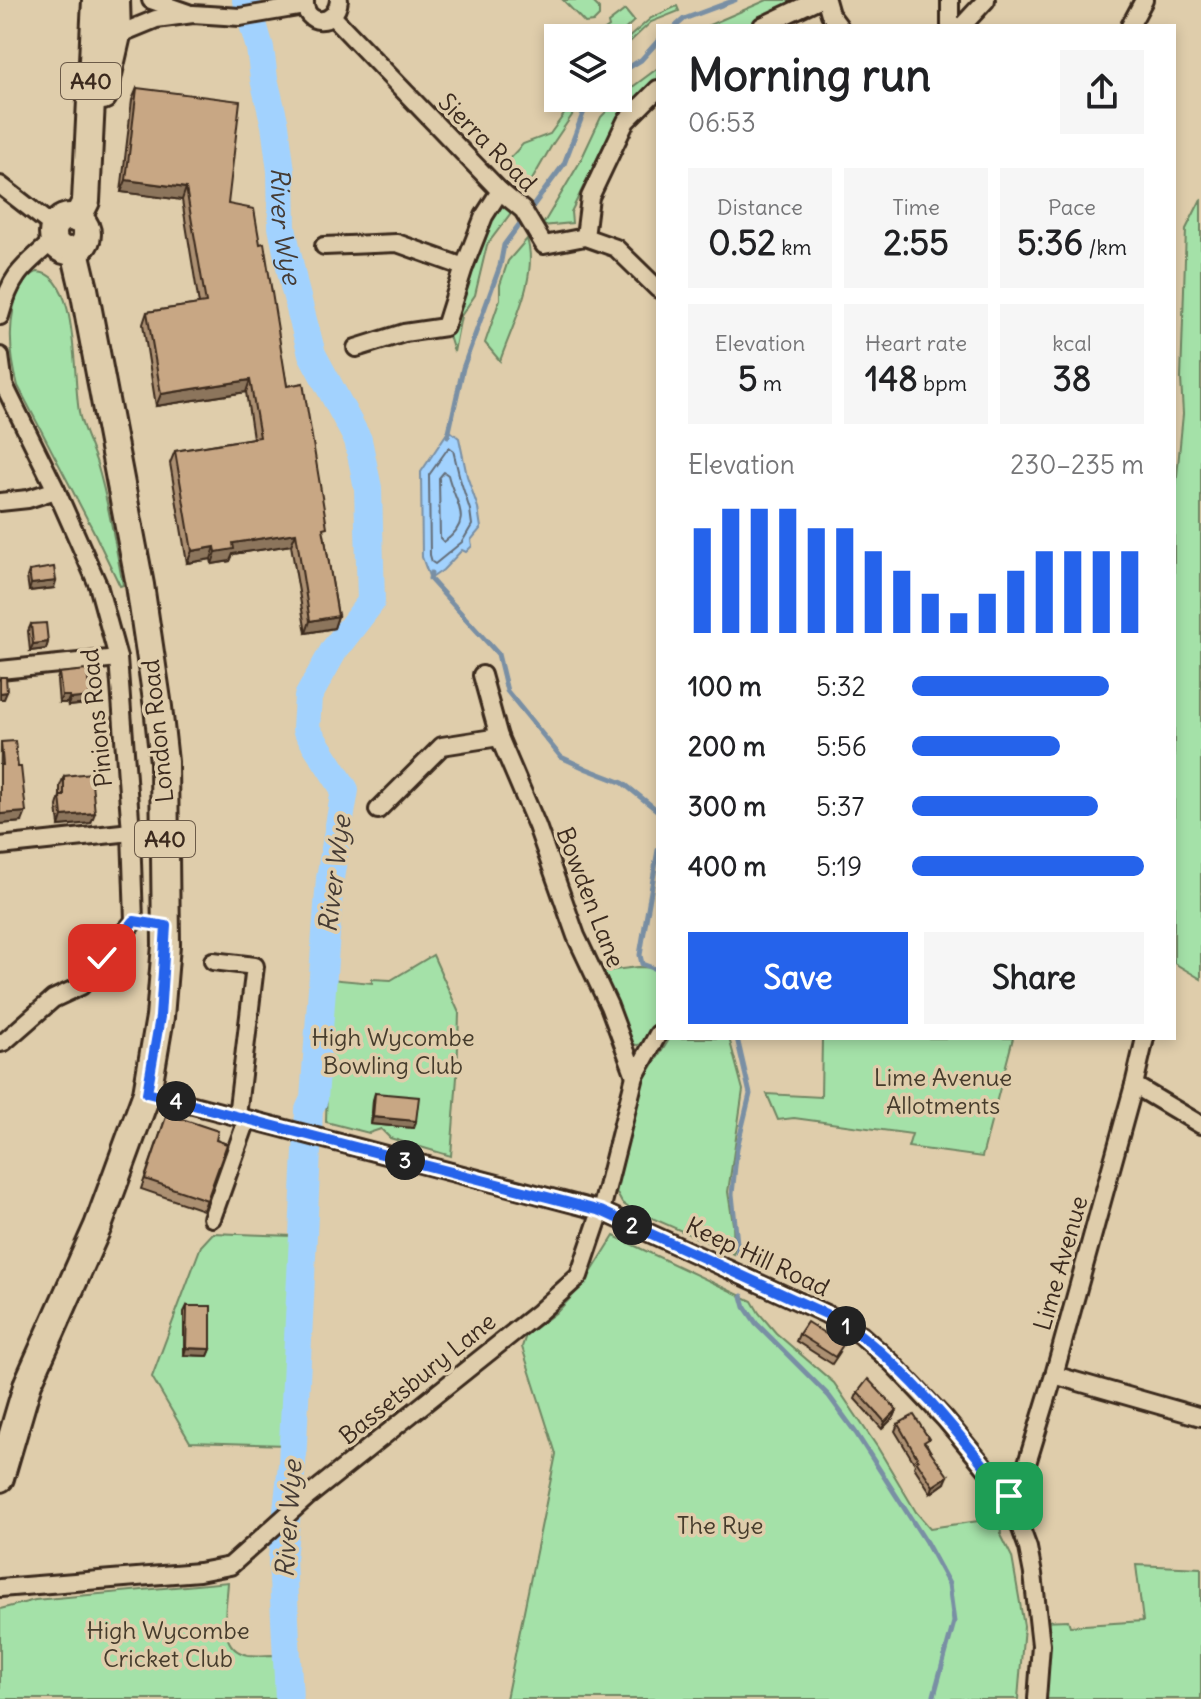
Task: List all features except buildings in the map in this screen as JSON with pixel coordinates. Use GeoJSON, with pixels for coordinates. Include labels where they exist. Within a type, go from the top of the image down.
{"type":"FeatureCollection","features":[{"type":"Feature","properties":{"kind":"main road","name":"London Road"},"geometry":{"type":"LineString","coordinates":[[87,162],[117,35],[106,1]]}},
{"type":"Feature","properties":{"kind":"main road","name":"London Road"},"geometry":{"type":"LineString","coordinates":[[0,1478],[28,1383],[98,1226],[147,1093],[160,1017],[166,926],[164,762],[158,707],[137,570],[84,289],[65,234],[86,201],[90,99],[106,1]]}},
{"type":"Feature","properties":{"kind":"street"},"geometry":{"type":"LineString","coordinates":[[151,0],[193,14]]}},
{"type":"Feature","properties":{"kind":"street"},"geometry":{"type":"LineString","coordinates":[[117,35],[156,19],[193,14],[240,17],[304,3],[308,14],[315,20],[324,20],[333,17],[339,0]]}},
{"type":"Feature","properties":{"kind":"street"},"geometry":{"type":"LineString","coordinates":[[766,24],[817,0]]}},
{"type":"Feature","properties":{"kind":"street"},"geometry":{"type":"LineString","coordinates":[[826,0],[830,14],[838,24]]}},
{"type":"Feature","properties":{"kind":"street"},"geometry":{"type":"LineString","coordinates":[[950,0],[950,24]]}},
{"type":"Feature","properties":{"kind":"street"},"geometry":{"type":"LineString","coordinates":[[964,24],[986,0]]}},
{"type":"Feature","properties":{"kind":"street"},"geometry":{"type":"LineString","coordinates":[[1131,24],[1144,0]]}},
{"type":"Feature","properties":{"kind":"street","name":"Sierra Road"},"geometry":{"type":"LineString","coordinates":[[333,17],[500,191],[523,210],[544,245],[585,237]]}},
{"type":"Feature","properties":{"kind":"street"},"geometry":{"type":"LineString","coordinates":[[656,91],[626,121],[590,197],[585,237],[616,248],[656,287]]}},
{"type":"Feature","properties":{"kind":"street"},"geometry":{"type":"LineString","coordinates":[[0,185],[65,234],[20,270],[6,294],[0,316]]}},
{"type":"Feature","properties":{"kind":"street"},"geometry":{"type":"LineString","coordinates":[[356,348],[404,333],[445,327],[484,216],[500,191]]}},
{"type":"Feature","properties":{"kind":"street"},"geometry":{"type":"LineString","coordinates":[[324,246],[397,243],[464,267]]}},
{"type":"Feature","properties":{"kind":"street","name":"Pinions Road"},"geometry":{"type":"LineString","coordinates":[[0,356],[4,385],[98,585],[118,658],[131,832],[134,921]]}},
{"type":"Feature","properties":{"kind":"street"},"geometry":{"type":"LineString","coordinates":[[0,502],[28,499],[56,490]]}},
{"type":"Feature","properties":{"kind":"street"},"geometry":{"type":"LineString","coordinates":[[0,670],[118,658]]}},
{"type":"Feature","properties":{"kind":"street","name":"Bowden Lane"},"geometry":{"type":"LineString","coordinates":[[482,675],[499,737],[537,826],[576,936],[609,1006],[635,1076]]}},
{"type":"Feature","properties":{"kind":"street"},"geometry":{"type":"LineString","coordinates":[[378,810],[442,746],[499,737]]}},
{"type":"Feature","properties":{"kind":"street"},"geometry":{"type":"LineString","coordinates":[[0,846],[131,832]]}},
{"type":"Feature","properties":{"kind":"street"},"geometry":{"type":"LineString","coordinates":[[0,1043],[53,999],[81,986],[134,921],[166,926]]}},
{"type":"Feature","properties":{"kind":"street"},"geometry":{"type":"LineString","coordinates":[[212,1218],[242,1118],[255,966],[213,961]]}},
{"type":"Feature","properties":{"kind":"street","name":"Bassetsbury Lane"},"geometry":{"type":"LineString","coordinates":[[0,1588],[199,1572],[230,1566],[306,1498],[527,1321],[579,1276],[601,1211],[635,1076],[656,1038]]}},
{"type":"Feature","properties":{"kind":"street","name":"Lime Avenue"},"geometry":{"type":"LineString","coordinates":[[1009,1496],[1021,1483],[1054,1375],[1145,1040]]}},
{"type":"Feature","properties":{"kind":"street"},"geometry":{"type":"LineString","coordinates":[[1134,1085],[1201,1125]]}},
{"type":"Feature","properties":{"kind":"street","name":"Keep Hill Road"},"geometry":{"type":"LineString","coordinates":[[147,1093],[601,1211],[826,1314],[861,1335],[945,1419],[1009,1496],[1028,1548],[1041,1645],[1037,1699]]}},
{"type":"Feature","properties":{"kind":"street"},"geometry":{"type":"LineString","coordinates":[[1054,1375],[1201,1417]]}},
{"type":"Feature","properties":{"kind":"green space"},"geometry":{"type":"Polygon","coordinates":[[[563,0],[591,0],[599,8],[599,16],[593,22],[585,23],[563,0]]]}},
{"type":"Feature","properties":{"kind":"green space"},"geometry":{"type":"Polygon","coordinates":[[[767,0],[803,0],[759,24],[712,24],[767,0]]]}},
{"type":"Feature","properties":{"kind":"green space"},"geometry":{"type":"Polygon","coordinates":[[[677,6],[679,11],[651,22],[632,40],[632,35],[651,18],[677,6]]]}},
{"type":"Feature","properties":{"kind":"green space"},"geometry":{"type":"Polygon","coordinates":[[[625,10],[634,21],[631,24],[608,23],[625,10]]]}},
{"type":"Feature","properties":{"kind":"green space"},"geometry":{"type":"Polygon","coordinates":[[[656,69],[656,84],[632,107],[632,87],[656,69]]]}},
{"type":"Feature","properties":{"kind":"green space"},"geometry":{"type":"Polygon","coordinates":[[[574,112],[525,192],[507,174],[512,168],[506,162],[523,144],[550,134],[565,113],[574,112]]]}},
{"type":"Feature","properties":{"kind":"green space"},"geometry":{"type":"Polygon","coordinates":[[[606,112],[627,112],[605,142],[571,212],[572,223],[542,226],[580,162],[606,112]]]}},
{"type":"Feature","properties":{"kind":"green space"},"geometry":{"type":"Polygon","coordinates":[[[1201,199],[1201,979],[1176,964],[1176,486],[1183,414],[1181,379],[1186,229],[1201,199]]]}},
{"type":"Feature","properties":{"kind":"green space"},"geometry":{"type":"Polygon","coordinates":[[[506,203],[513,210],[487,245],[475,295],[461,316],[454,352],[446,326],[488,217],[506,203]]]}},
{"type":"Feature","properties":{"kind":"green space"},"geometry":{"type":"Polygon","coordinates":[[[527,239],[530,268],[527,284],[500,361],[485,343],[500,299],[500,285],[508,261],[527,239]]]}},
{"type":"Feature","properties":{"kind":"green space"},"geometry":{"type":"Polygon","coordinates":[[[37,272],[51,277],[61,291],[68,311],[80,417],[105,494],[123,585],[120,586],[18,386],[11,346],[14,308],[21,281],[37,272]]]}},
{"type":"Feature","properties":{"kind":"green space","name":"High Wycombe Bowling Club"},"geometry":{"type":"Polygon","coordinates":[[[433,955],[459,1013],[451,1156],[390,1138],[381,1129],[369,1133],[326,1122],[330,979],[372,983],[372,979],[391,980],[433,955]]]}},
{"type":"Feature","properties":{"kind":"green space"},"geometry":{"type":"Polygon","coordinates":[[[656,968],[656,1030],[645,1044],[628,1043],[597,972],[656,968]]]}},
{"type":"Feature","properties":{"kind":"green space"},"geometry":{"type":"Polygon","coordinates":[[[669,1040],[730,1040],[743,1090],[728,1192],[734,1254],[629,1208],[622,1203],[614,1188],[622,1146],[643,1081],[669,1040]]]}},
{"type":"Feature","properties":{"kind":"green space","name":"Lime Avenue Allotments"},"geometry":{"type":"Polygon","coordinates":[[[822,1040],[1012,1040],[982,1157],[908,1147],[912,1134],[794,1118],[778,1120],[767,1094],[821,1097],[822,1040]]]}},
{"type":"Feature","properties":{"kind":"green space"},"geometry":{"type":"Polygon","coordinates":[[[213,1233],[293,1236],[287,1445],[190,1442],[152,1377],[201,1246],[213,1233]]]}},
{"type":"Feature","properties":{"kind":"green space","name":"The Rye"},"geometry":{"type":"Polygon","coordinates":[[[614,1236],[752,1301],[776,1333],[834,1383],[916,1512],[930,1528],[1000,1518],[1001,1535],[1012,1557],[1024,1626],[1018,1699],[506,1699],[556,1454],[522,1347],[526,1335],[558,1311],[584,1284],[614,1236]]]}},
{"type":"Feature","properties":{"kind":"green space"},"geometry":{"type":"Polygon","coordinates":[[[1136,1565],[1201,1568],[1201,1699],[1040,1699],[1041,1621],[1068,1620],[1070,1626],[1143,1621],[1136,1565]]]}},
{"type":"Feature","properties":{"kind":"green space","name":"High Wycombe Cricket Club"},"geometry":{"type":"Polygon","coordinates":[[[228,1582],[227,1636],[231,1645],[248,1655],[275,1655],[278,1699],[0,1699],[0,1609],[35,1600],[228,1582]]]}},
{"type":"Feature","properties":{"kind":"water"},"geometry":{"type":"Polygon","coordinates":[[[449,430],[459,438],[481,528],[466,552],[462,550],[430,579],[422,557],[421,472],[449,430]]]}},
{"type":"Feature","properties":{"kind":"waterway","name":"River Wye"},"geometry":{"type":"LineString","coordinates":[[246,0],[260,48],[275,125],[281,171],[282,227],[294,286],[312,354],[358,440],[368,488],[371,602],[334,650],[308,697],[306,729],[345,790],[330,878],[314,1099],[309,1110],[292,1464],[282,1559],[289,1699]]}},
{"type":"Feature","properties":{"kind":"waterway"},"geometry":{"type":"LineString","coordinates":[[678,24],[735,0]]}},
{"type":"Feature","properties":{"kind":"waterway"},"geometry":{"type":"LineString","coordinates":[[632,65],[656,43]]}},
{"type":"Feature","properties":{"kind":"waterway"},"geometry":{"type":"LineString","coordinates":[[448,436],[463,368],[500,266],[504,245],[564,164],[584,112]]}},
{"type":"Feature","properties":{"kind":"waterway"},"geometry":{"type":"LineString","coordinates":[[431,573],[430,579],[498,654],[507,691],[561,757],[623,783],[656,809]]}},
{"type":"Feature","properties":{"kind":"waterway"},"geometry":{"type":"LineString","coordinates":[[656,862],[640,955],[642,964],[656,969]]}},
{"type":"Feature","properties":{"kind":"waterway"},"geometry":{"type":"LineString","coordinates":[[737,1040],[750,1094],[737,1148],[732,1194],[738,1253]]}},
{"type":"Feature","properties":{"kind":"waterway"},"geometry":{"type":"LineString","coordinates":[[742,1296],[745,1307],[756,1323],[829,1396],[856,1433],[926,1542],[949,1584],[954,1622],[933,1699]]}},
{"type":"Feature","properties":{"kind":"route"},"geometry":{"type":"LineString","coordinates":[[102,958],[134,921],[166,926],[160,1017],[147,1093],[601,1211],[826,1314],[861,1335],[892,1363],[945,1419],[1009,1496]]}}]}
